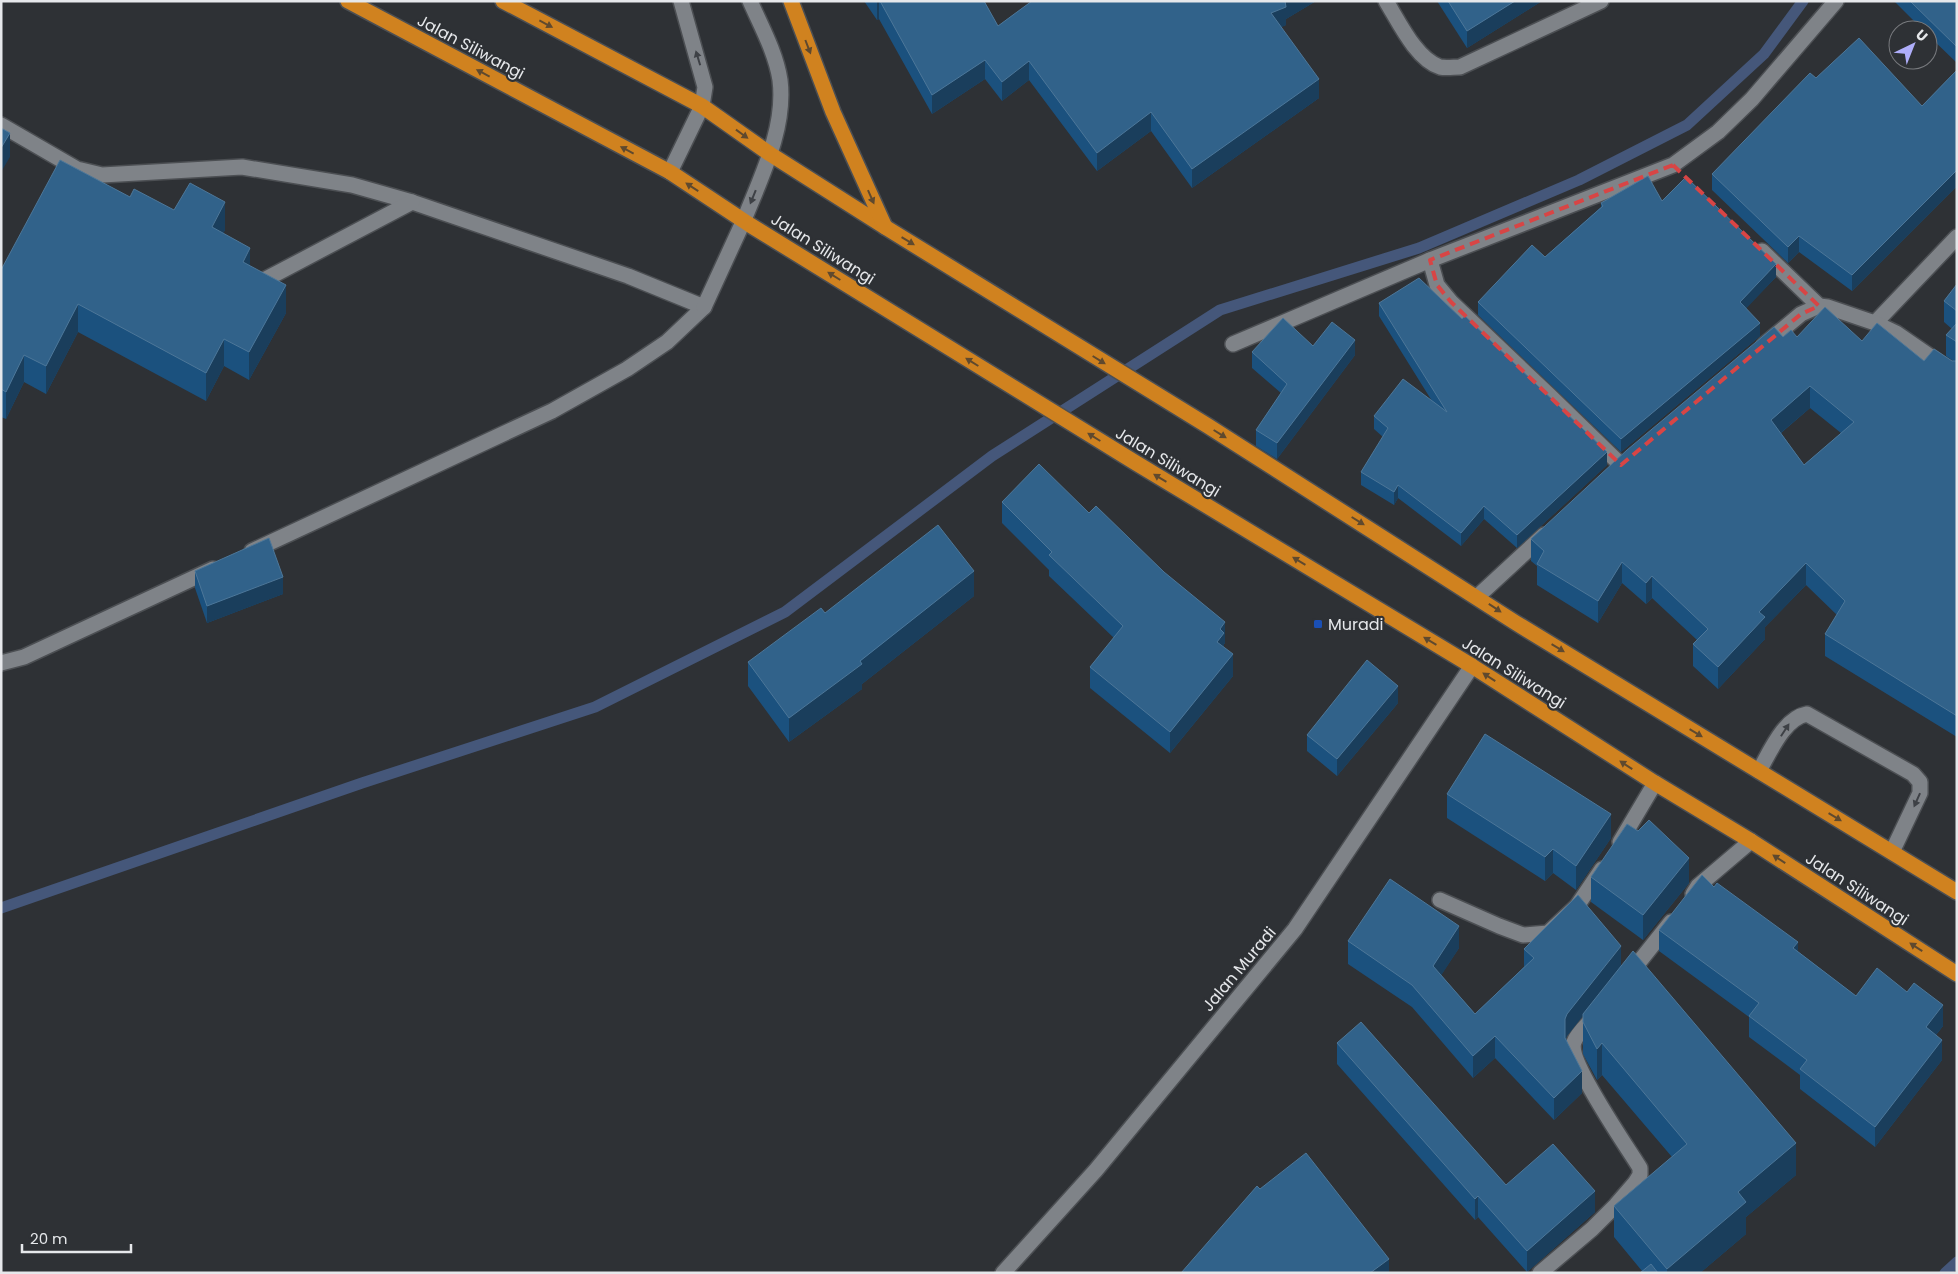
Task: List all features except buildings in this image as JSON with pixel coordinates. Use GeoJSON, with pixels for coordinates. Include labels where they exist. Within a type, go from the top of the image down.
{"type":"FeatureCollection","features":[{"type":"Feature","properties":{"kind":"highway","name":"Jalan Siliwangi"},"geometry":{"type":"LineString","coordinates":[[348,1],[670,172],[744,220],[1136,463],[1472,666],[1655,783],[1751,841],[1957,974]]}},
{"type":"Feature","properties":{"kind":"highway"},"geometry":{"type":"LineString","coordinates":[[503,1],[702,106],[770,154],[884,227],[1037,320],[1057,335],[1178,410],[1208,426],[1516,623],[1957,892]]}},
{"type":"Feature","properties":{"kind":"highway"},"geometry":{"type":"LineString","coordinates":[[790,1],[833,112],[884,227]]}},
{"type":"Feature","properties":{"kind":"street"},"geometry":{"type":"LineString","coordinates":[[670,172],[702,106],[705,87],[681,1]]}},
{"type":"Feature","properties":{"kind":"street"},"geometry":{"type":"LineString","coordinates":[[240,556],[552,411],[627,369],[667,342],[704,307],[744,220],[770,154],[780,109],[780,80],[775,61],[750,1]]}},
{"type":"Feature","properties":{"kind":"street"},"geometry":{"type":"LineString","coordinates":[[1386,1],[1418,50],[1429,62],[1442,67],[1460,67],[1601,1]]}},
{"type":"Feature","properties":{"kind":"street"},"geometry":{"type":"LineString","coordinates":[[1233,344],[1430,260],[1673,165],[1718,132],[1752,99],[1836,1]]}},
{"type":"Feature","properties":{"kind":"street"},"geometry":{"type":"LineString","coordinates":[[1,125],[77,169],[102,175],[242,167],[352,185],[412,202],[628,276],[704,307]]}},
{"type":"Feature","properties":{"kind":"street"},"geometry":{"type":"LineString","coordinates":[[1673,165],[1687,179]]}},
{"type":"Feature","properties":{"kind":"street"},"geometry":{"type":"LineString","coordinates":[[266,279],[412,202]]}},
{"type":"Feature","properties":{"kind":"street"},"geometry":{"type":"LineString","coordinates":[[1875,322],[1957,237]]}},
{"type":"Feature","properties":{"kind":"street"},"geometry":{"type":"LineString","coordinates":[[1749,239],[1818,306]]}},
{"type":"Feature","properties":{"kind":"street"},"geometry":{"type":"LineString","coordinates":[[1430,260],[1437,285],[1451,302],[1550,396],[1625,462],[1606,478]]}},
{"type":"Feature","properties":{"kind":"street"},"geometry":{"type":"LineString","coordinates":[[1749,357],[1801,314],[1818,306],[1828,307],[1875,322],[1896,333],[1957,374]]}},
{"type":"Feature","properties":{"kind":"street"},"geometry":{"type":"LineString","coordinates":[[1477,597],[1555,525]]}},
{"type":"Feature","properties":{"kind":"street"},"geometry":{"type":"LineString","coordinates":[[1,663],[24,658],[222,565]]}},
{"type":"Feature","properties":{"kind":"street","name":"Jalan Muradi"},"geometry":{"type":"LineString","coordinates":[[1003,1273],[1096,1170],[1294,929],[1472,666]]}},
{"type":"Feature","properties":{"kind":"street"},"geometry":{"type":"LineString","coordinates":[[1759,771],[1790,722],[1798,716],[1807,714],[1913,774],[1920,782],[1920,793],[1892,852]]}},
{"type":"Feature","properties":{"kind":"street"},"geometry":{"type":"LineString","coordinates":[[1440,900],[1523,935],[1548,933],[1577,906],[1655,783]]}},
{"type":"Feature","properties":{"kind":"street"},"geometry":{"type":"LineString","coordinates":[[1622,984],[1698,886],[1751,841]]}},
{"type":"Feature","properties":{"kind":"street"},"geometry":{"type":"LineString","coordinates":[[1540,1273],[1592,1229],[1640,1176],[1640,1168],[1605,1113],[1574,1056],[1574,1042],[1603,1007]]}},
{"type":"Feature","properties":{"kind":"highlighted area"},"geometry":{"type":"Polygon","coordinates":[[[1673,165],[1819,306],[1801,314],[1621,465],[1451,302],[1437,285],[1430,260],[1673,165]]]}},
{"type":"Feature","properties":{"kind":"waterway"},"geometry":{"type":"LineString","coordinates":[[1,908],[362,783],[595,707],[785,612],[992,456],[1220,310],[1419,248],[1579,180],[1687,125],[1764,54],[1803,1]]}},
{"type":"Feature","properties":{"kind":"waterway"},"geometry":{"type":"LineString","coordinates":[[1945,1273],[1957,1262]]}},
{"type":"Feature","properties":{"kind":"place","name":"Muradi"},"geometry":{"type":"Point","coordinates":[1318,624]}}]}
